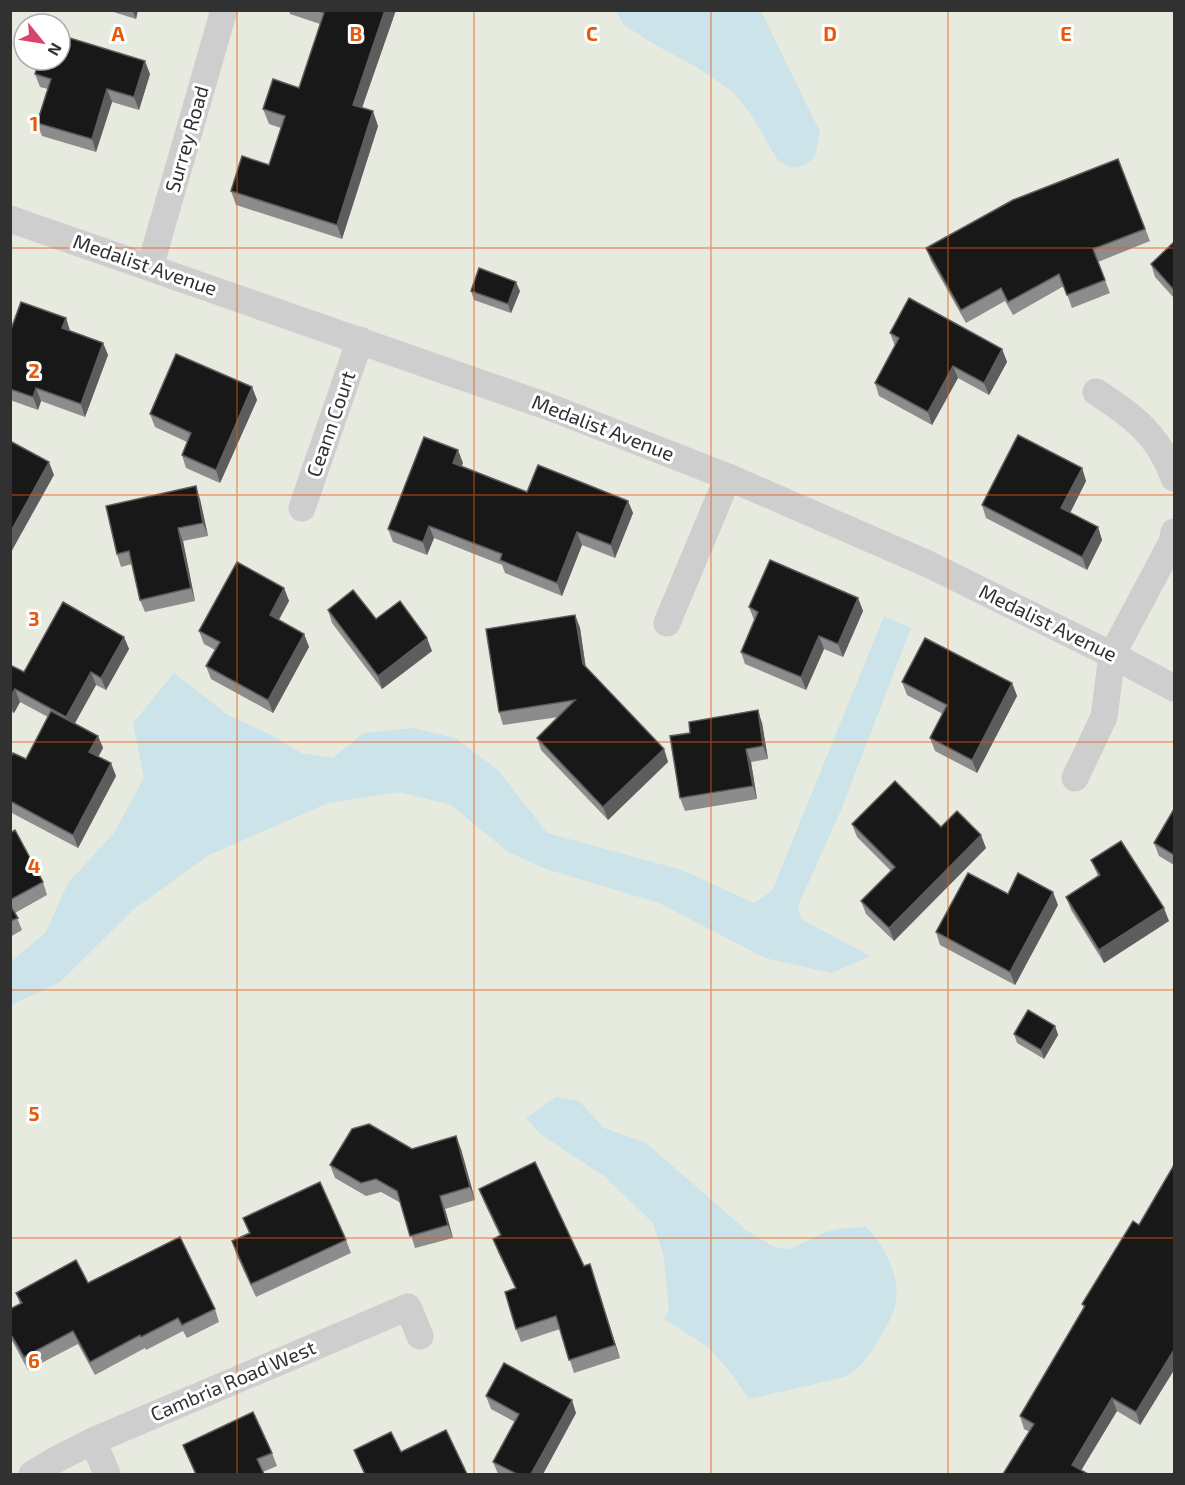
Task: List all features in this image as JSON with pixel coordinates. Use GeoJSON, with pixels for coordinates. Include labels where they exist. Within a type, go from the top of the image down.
{"type":"FeatureCollection","features":[{"type":"Feature","properties":{"kind":"street","name":"Surrey Road"},"geometry":{"type":"LineString","coordinates":[[150,267],[224,10]]}},
{"type":"Feature","properties":{"kind":"street","name":"Medalist Avenue"},"geometry":{"type":"LineString","coordinates":[[10,219],[552,408],[728,477],[928,564],[1174,688]]}},
{"type":"Feature","properties":{"kind":"street","name":"Ceann Court"},"geometry":{"type":"LineString","coordinates":[[302,507],[360,340]]}},
{"type":"Feature","properties":{"kind":"street"},"geometry":{"type":"LineString","coordinates":[[1096,392],[1130,414],[1158,444],[1168,460],[1174,478]]}},
{"type":"Feature","properties":{"kind":"street"},"geometry":{"type":"LineString","coordinates":[[667,623],[728,477]]}},
{"type":"Feature","properties":{"kind":"street"},"geometry":{"type":"LineString","coordinates":[[1075,778],[1104,717],[1112,655],[1172,542],[1174,532]]}},
{"type":"Feature","properties":{"kind":"street","name":"Cambria Road West"},"geometry":{"type":"LineString","coordinates":[[32,1474],[93,1441],[408,1307],[420,1336]]}},
{"type":"Feature","properties":{"kind":"street"},"geometry":{"type":"LineString","coordinates":[[93,1441],[107,1474]]}},
{"type":"Feature","properties":{"kind":"shaded area"},"geometry":{"type":"Polygon","coordinates":[[[10,11],[1174,11],[1174,1474],[11,1474],[10,11]]]}},
{"type":"Feature","properties":{"kind":"water"},"geometry":{"type":"Polygon","coordinates":[[[616,11],[761,11],[820,132],[815,157],[803,166],[790,168],[777,159],[750,113],[732,91],[698,68],[624,25],[616,11]]]}},
{"type":"Feature","properties":{"kind":"water"},"geometry":{"type":"Polygon","coordinates":[[[884,616],[911,628],[841,810],[798,906],[801,919],[870,956],[832,973],[765,958],[659,903],[546,869],[508,852],[451,805],[399,792],[328,803],[209,855],[134,909],[60,982],[11,1005],[11,962],[46,932],[68,883],[114,833],[144,778],[133,723],[174,673],[228,715],[271,735],[301,753],[333,758],[363,733],[415,728],[457,739],[498,770],[547,833],[682,870],[754,903],[772,891],[884,616]]]}},
{"type":"Feature","properties":{"kind":"water"},"geometry":{"type":"Polygon","coordinates":[[[556,1097],[579,1101],[604,1128],[646,1143],[746,1230],[774,1247],[790,1249],[826,1232],[866,1227],[880,1243],[890,1264],[897,1297],[889,1321],[863,1363],[845,1377],[749,1399],[708,1347],[664,1319],[669,1311],[664,1257],[653,1223],[604,1176],[539,1133],[526,1118],[556,1097]]]}},
{"type":"Feature","properties":{"kind":"building"},"geometry":{"type":"Polygon","coordinates":[[[317,10],[385,10],[353,105],[373,111],[337,225],[231,191],[242,156],[269,165],[285,116],[263,109],[273,79],[299,88],[324,13],[317,10]]]}},
{"type":"Feature","properties":{"kind":"building"},"geometry":{"type":"Polygon","coordinates":[[[72,39],[145,61],[134,97],[107,89],[92,139],[37,123],[51,79],[35,74],[36,72],[72,72],[72,39]]]}},
{"type":"Feature","properties":{"kind":"building"},"geometry":{"type":"Polygon","coordinates":[[[1118,159],[1145,229],[1093,249],[1105,280],[1067,295],[1059,274],[1008,302],[1001,288],[961,310],[926,248],[1013,200],[1118,159]]]}},
{"type":"Feature","properties":{"kind":"building"},"geometry":{"type":"Polygon","coordinates":[[[1174,242],[1174,290],[1151,264],[1174,242]]]}},
{"type":"Feature","properties":{"kind":"building"},"geometry":{"type":"Polygon","coordinates":[[[479,268],[516,282],[508,304],[471,291],[479,268]]]}},
{"type":"Feature","properties":{"kind":"building"},"geometry":{"type":"Polygon","coordinates":[[[909,298],[1002,349],[984,383],[953,366],[928,412],[875,383],[899,338],[890,333],[909,298]]]}},
{"type":"Feature","properties":{"kind":"building"},"geometry":{"type":"Polygon","coordinates":[[[21,302],[66,318],[62,328],[103,343],[81,404],[36,388],[33,397],[10,389],[10,332],[21,302]]]}},
{"type":"Feature","properties":{"kind":"building"},"geometry":{"type":"Polygon","coordinates":[[[176,354],[252,387],[216,470],[182,455],[191,433],[150,414],[176,354]]]}},
{"type":"Feature","properties":{"kind":"building"},"geometry":{"type":"Polygon","coordinates":[[[1018,435],[1082,468],[1061,508],[1098,527],[1082,557],[982,505],[1018,435]]]}},
{"type":"Feature","properties":{"kind":"building"},"geometry":{"type":"Polygon","coordinates":[[[424,437],[458,450],[453,463],[527,492],[538,465],[628,501],[611,545],[577,532],[557,583],[500,560],[502,554],[429,526],[423,542],[388,529],[424,437]]]}},
{"type":"Feature","properties":{"kind":"building"},"geometry":{"type":"Polygon","coordinates":[[[10,441],[49,462],[10,533],[10,441]]]}},
{"type":"Feature","properties":{"kind":"building"},"geometry":{"type":"Polygon","coordinates":[[[196,486],[203,523],[178,528],[191,588],[140,600],[129,551],[117,554],[106,506],[196,486]]]}},
{"type":"Feature","properties":{"kind":"building"},"geometry":{"type":"Polygon","coordinates":[[[770,560],[858,598],[838,644],[819,636],[801,677],[741,652],[758,612],[749,607],[770,560]]]}},
{"type":"Feature","properties":{"kind":"building"},"geometry":{"type":"Polygon","coordinates":[[[237,562],[284,588],[270,615],[304,634],[268,700],[206,666],[220,642],[199,631],[237,562]]]}},
{"type":"Feature","properties":{"kind":"building"},"geometry":{"type":"Polygon","coordinates":[[[353,590],[376,619],[400,601],[427,638],[378,676],[328,610],[353,590]]]}},
{"type":"Feature","properties":{"kind":"building"},"geometry":{"type":"Polygon","coordinates":[[[63,602],[124,637],[101,678],[91,672],[66,717],[15,689],[10,697],[10,665],[24,672],[63,602]]]}},
{"type":"Feature","properties":{"kind":"building"},"geometry":{"type":"Polygon","coordinates":[[[575,615],[583,664],[664,749],[603,807],[537,738],[575,700],[499,712],[486,629],[575,615]]]}},
{"type":"Feature","properties":{"kind":"building"},"geometry":{"type":"Polygon","coordinates":[[[925,638],[1012,683],[972,760],[930,738],[947,705],[902,682],[925,638]]]}},
{"type":"Feature","properties":{"kind":"building"},"geometry":{"type":"Polygon","coordinates":[[[758,710],[763,746],[746,749],[753,786],[680,798],[670,736],[690,733],[689,722],[758,710]]]}},
{"type":"Feature","properties":{"kind":"building"},"geometry":{"type":"Polygon","coordinates":[[[51,711],[98,736],[89,752],[111,763],[73,835],[10,801],[10,758],[13,753],[26,759],[51,711]]]}},
{"type":"Feature","properties":{"kind":"building"},"geometry":{"type":"Polygon","coordinates":[[[895,781],[941,827],[957,811],[981,835],[889,928],[861,901],[895,867],[852,824],[895,781]]]}},
{"type":"Feature","properties":{"kind":"building"},"geometry":{"type":"Polygon","coordinates":[[[1174,809],[1174,855],[1154,843],[1174,809]]]}},
{"type":"Feature","properties":{"kind":"building"},"geometry":{"type":"Polygon","coordinates":[[[15,830],[43,882],[10,900],[10,833],[15,830]]]}},
{"type":"Feature","properties":{"kind":"building"},"geometry":{"type":"Polygon","coordinates":[[[1121,841],[1164,908],[1099,950],[1066,897],[1100,875],[1091,860],[1121,841]]]}},
{"type":"Feature","properties":{"kind":"building"},"geometry":{"type":"Polygon","coordinates":[[[968,873],[1008,894],[1018,873],[1053,892],[1010,972],[936,932],[968,873]]]}},
{"type":"Feature","properties":{"kind":"building"},"geometry":{"type":"Polygon","coordinates":[[[10,905],[18,918],[10,921],[10,905]]]}},
{"type":"Feature","properties":{"kind":"building"},"geometry":{"type":"Polygon","coordinates":[[[1028,1010],[1055,1026],[1041,1050],[1014,1034],[1028,1010]]]}},
{"type":"Feature","properties":{"kind":"building"},"geometry":{"type":"Polygon","coordinates":[[[369,1124],[412,1149],[456,1136],[470,1187],[440,1196],[448,1225],[410,1236],[397,1191],[376,1179],[361,1183],[330,1165],[352,1129],[369,1124]]]}},
{"type":"Feature","properties":{"kind":"building"},"geometry":{"type":"Polygon","coordinates":[[[535,1162],[584,1266],[590,1264],[615,1345],[569,1360],[556,1316],[516,1329],[505,1292],[516,1288],[493,1239],[501,1235],[479,1189],[535,1162]]]}},
{"type":"Feature","properties":{"kind":"building"},"geometry":{"type":"Polygon","coordinates":[[[1174,1165],[1174,1350],[1136,1412],[1112,1398],[1072,1465],[1088,1474],[1003,1474],[1034,1424],[1020,1416],[1085,1306],[1082,1304],[1133,1221],[1139,1225],[1174,1165]]]}},
{"type":"Feature","properties":{"kind":"building"},"geometry":{"type":"Polygon","coordinates":[[[320,1182],[346,1240],[251,1284],[232,1241],[250,1233],[243,1218],[320,1182]]]}},
{"type":"Feature","properties":{"kind":"building"},"geometry":{"type":"Polygon","coordinates":[[[180,1237],[215,1309],[182,1325],[178,1318],[90,1362],[73,1331],[24,1357],[10,1333],[10,1309],[22,1303],[16,1293],[76,1260],[88,1283],[180,1237]]]}},
{"type":"Feature","properties":{"kind":"building"},"geometry":{"type":"Polygon","coordinates":[[[504,1363],[572,1400],[531,1474],[517,1474],[493,1462],[519,1414],[486,1396],[504,1363]]]}},
{"type":"Feature","properties":{"kind":"building"},"geometry":{"type":"Polygon","coordinates":[[[253,1412],[272,1453],[257,1459],[264,1474],[196,1474],[183,1445],[253,1412]]]}},
{"type":"Feature","properties":{"kind":"building"},"geometry":{"type":"Polygon","coordinates":[[[446,1430],[467,1474],[365,1474],[354,1450],[391,1432],[401,1452],[446,1430]]]}}]}
